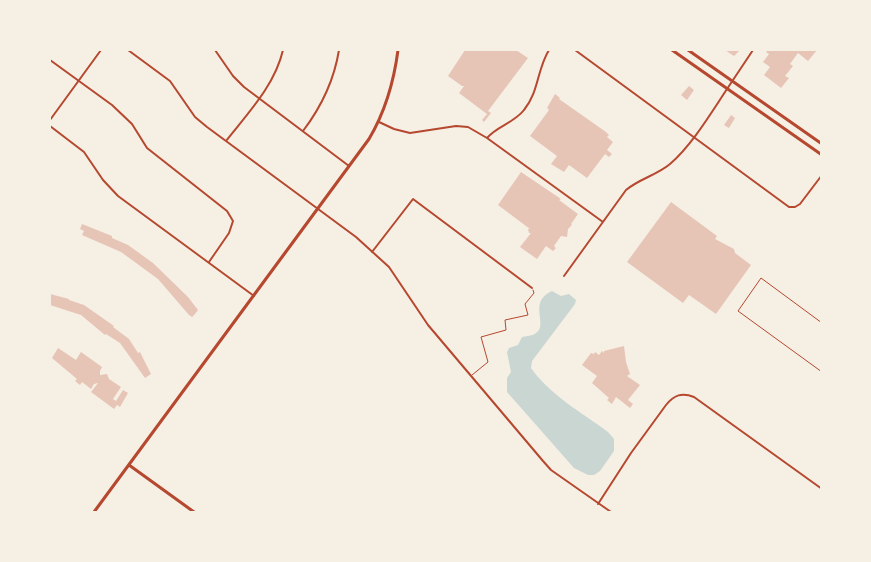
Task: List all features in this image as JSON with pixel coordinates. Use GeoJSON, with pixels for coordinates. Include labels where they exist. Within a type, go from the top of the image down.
{"type":"FeatureCollection","features":[{"type":"Feature","properties":{"kind":"main road"},"geometry":{"type":"LineString","coordinates":[[94,513],[350,166],[379,122],[391,87],[398,50]]}},
{"type":"Feature","properties":{"kind":"main road"},"geometry":{"type":"LineString","coordinates":[[672,50],[822,155]]}},
{"type":"Feature","properties":{"kind":"main road"},"geometry":{"type":"LineString","coordinates":[[688,50],[822,144]]}},
{"type":"Feature","properties":{"kind":"main road"},"geometry":{"type":"LineString","coordinates":[[129,465],[194,513]]}},
{"type":"Feature","properties":{"kind":"street"},"geometry":{"type":"LineString","coordinates":[[50,120],[101,50]]}},
{"type":"Feature","properties":{"kind":"street"},"geometry":{"type":"LineString","coordinates":[[128,50],[170,81],[195,117],[318,209],[389,267],[428,325],[551,470],[611,513]]}},
{"type":"Feature","properties":{"kind":"street"},"geometry":{"type":"LineString","coordinates":[[215,50],[233,76],[258,99],[350,166]]}},
{"type":"Feature","properties":{"kind":"street"},"geometry":{"type":"LineString","coordinates":[[226,141],[274,75],[283,50]]}},
{"type":"Feature","properties":{"kind":"street"},"geometry":{"type":"LineString","coordinates":[[303,131],[327,93],[336,68],[339,50]]}},
{"type":"Feature","properties":{"kind":"street"},"geometry":{"type":"LineString","coordinates":[[487,138],[499,128],[513,121],[528,105],[537,87],[542,63],[549,50]]}},
{"type":"Feature","properties":{"kind":"street"},"geometry":{"type":"LineString","coordinates":[[575,50],[789,207],[795,207],[822,175]]}},
{"type":"Feature","properties":{"kind":"street"},"geometry":{"type":"LineString","coordinates":[[564,276],[626,190],[635,182],[670,164],[694,136],[753,50]]}},
{"type":"Feature","properties":{"kind":"street"},"geometry":{"type":"LineString","coordinates":[[50,60],[125,117],[147,148],[227,211],[233,221],[229,233],[209,262]]}},
{"type":"Feature","properties":{"kind":"street"},"geometry":{"type":"LineString","coordinates":[[379,122],[410,133],[456,126],[467,127],[487,138],[603,222]]}},
{"type":"Feature","properties":{"kind":"street"},"geometry":{"type":"LineString","coordinates":[[50,126],[84,152],[103,180],[118,196],[254,296]]}},
{"type":"Feature","properties":{"kind":"street"},"geometry":{"type":"LineString","coordinates":[[372,252],[413,200],[532,288]]}},
{"type":"Feature","properties":{"kind":"street"},"geometry":{"type":"LineString","coordinates":[[598,504],[666,405],[679,394],[694,397],[822,489]]}},
{"type":"Feature","properties":{"kind":"lane"},"geometry":{"type":"LineString","coordinates":[[822,323],[761,278],[738,311],[822,372]]}},
{"type":"Feature","properties":{"kind":"lane"},"geometry":{"type":"LineString","coordinates":[[471,376],[488,362],[482,337],[506,330],[505,320],[528,315],[525,304],[534,293],[532,288]]}},
{"type":"Feature","properties":{"kind":"shaded area"},"geometry":{"type":"Polygon","coordinates":[[[552,291],[561,296],[569,294],[576,300],[575,304],[532,361],[531,368],[547,387],[608,432],[614,439],[614,451],[600,471],[594,475],[588,475],[574,468],[507,392],[507,378],[511,372],[507,352],[509,348],[518,345],[522,337],[533,335],[539,329],[541,301],[552,291]]]}},
{"type":"Feature","properties":{"kind":"building"},"geometry":{"type":"Polygon","coordinates":[[[465,50],[516,50],[528,58],[488,111],[491,113],[484,122],[482,120],[487,114],[459,93],[464,86],[448,76],[465,50]]]}},
{"type":"Feature","properties":{"kind":"building"},"geometry":{"type":"Polygon","coordinates":[[[725,50],[740,50],[734,56],[725,50]]]}},
{"type":"Feature","properties":{"kind":"building"},"geometry":{"type":"Polygon","coordinates":[[[768,50],[817,50],[808,61],[798,53],[790,64],[793,66],[785,76],[789,78],[781,88],[764,75],[770,67],[763,62],[769,54],[766,52],[768,50]]]}},
{"type":"Feature","properties":{"kind":"building"},"geometry":{"type":"Polygon","coordinates":[[[689,86],[694,90],[687,100],[681,95],[689,86]]]}},
{"type":"Feature","properties":{"kind":"building"},"geometry":{"type":"Polygon","coordinates":[[[555,94],[606,132],[609,135],[607,137],[613,142],[607,150],[612,154],[609,157],[605,154],[587,178],[569,165],[564,172],[551,164],[557,156],[530,136],[549,110],[547,108],[555,94]]]}},
{"type":"Feature","properties":{"kind":"building"},"geometry":{"type":"Polygon","coordinates":[[[731,115],[735,118],[729,128],[724,125],[731,115]]]}},
{"type":"Feature","properties":{"kind":"building"},"geometry":{"type":"Polygon","coordinates":[[[521,172],[561,199],[559,200],[578,214],[568,229],[567,237],[561,236],[553,251],[546,246],[537,259],[520,247],[531,233],[528,229],[530,229],[498,205],[521,172]]]}},
{"type":"Feature","properties":{"kind":"building"},"geometry":{"type":"Polygon","coordinates":[[[671,202],[717,236],[715,239],[734,249],[735,253],[751,265],[716,314],[689,295],[683,303],[627,262],[671,202]]]}},
{"type":"Feature","properties":{"kind":"building"},"geometry":{"type":"Polygon","coordinates":[[[82,224],[112,236],[153,263],[188,297],[198,310],[195,314],[192,317],[189,315],[158,279],[121,252],[82,235],[84,231],[80,229],[82,224]]]}},
{"type":"Feature","properties":{"kind":"building"},"geometry":{"type":"Polygon","coordinates":[[[50,294],[84,305],[114,326],[129,339],[138,353],[140,352],[151,374],[145,378],[120,343],[105,335],[81,315],[50,305],[50,294]]]}},
{"type":"Feature","properties":{"kind":"building"},"geometry":{"type":"Polygon","coordinates":[[[624,346],[630,374],[627,376],[640,385],[628,400],[633,404],[630,408],[616,397],[612,404],[607,400],[609,398],[592,383],[597,376],[582,365],[591,353],[595,352],[599,355],[602,351],[604,353],[604,351],[624,346]]]}},
{"type":"Feature","properties":{"kind":"building"},"geometry":{"type":"Polygon","coordinates":[[[58,348],[76,360],[81,352],[102,367],[100,375],[107,374],[109,379],[121,387],[113,399],[116,401],[123,390],[128,393],[120,407],[117,405],[114,409],[91,392],[98,383],[94,384],[91,389],[82,382],[80,385],[75,381],[77,379],[52,358],[58,348]]]}}]}
